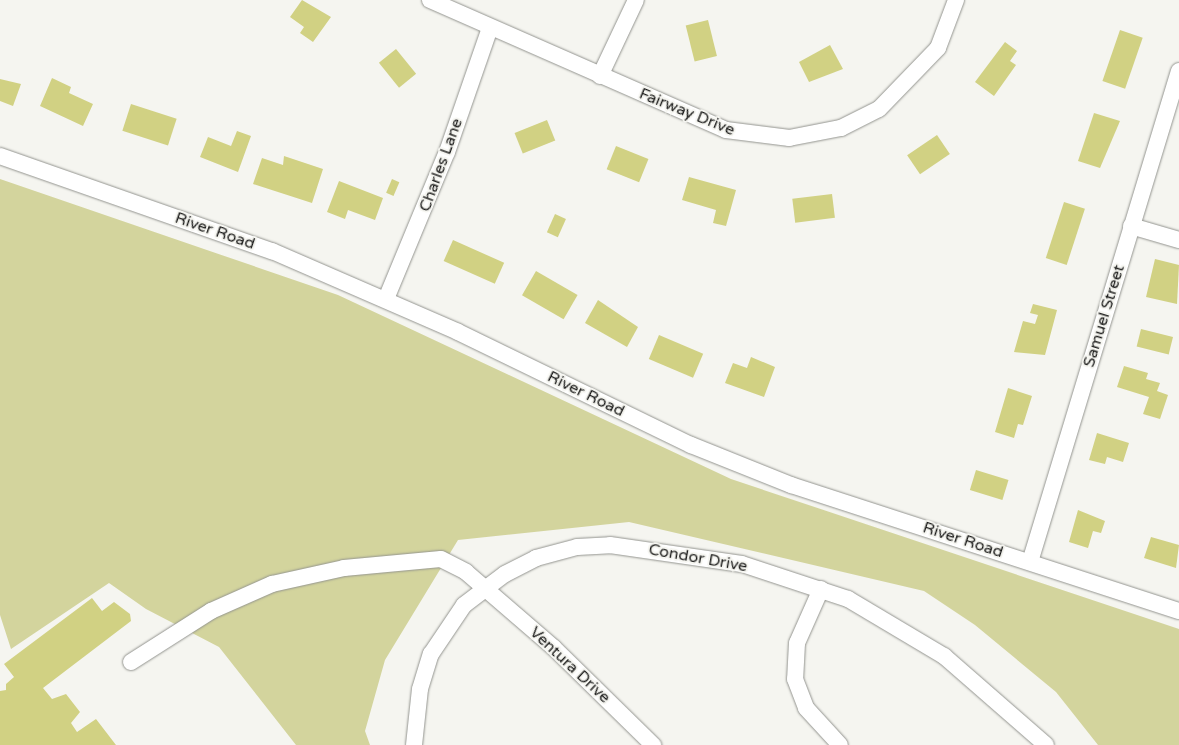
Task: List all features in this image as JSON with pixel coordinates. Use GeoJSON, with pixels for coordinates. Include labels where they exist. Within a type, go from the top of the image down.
{"type":"FeatureCollection","features":[{"type":"Feature","properties":{"kind":"street","name":"Fairway Drive"},"geometry":{"type":"LineString","coordinates":[[430,0],[490,28],[726,130],[768,138],[817,135],[862,119],[905,87],[938,48],[956,0]]}},
{"type":"Feature","properties":{"kind":"street"},"geometry":{"type":"LineString","coordinates":[[600,76],[636,0]]}},
{"type":"Feature","properties":{"kind":"street","name":"Charles Lane"},"geometry":{"type":"LineString","coordinates":[[386,299],[443,161],[490,28]]}},
{"type":"Feature","properties":{"kind":"street","name":"Samuel Street"},"geometry":{"type":"LineString","coordinates":[[1030,562],[1179,71]]}},
{"type":"Feature","properties":{"kind":"street","name":"River Road"},"geometry":{"type":"LineString","coordinates":[[0,156],[272,251],[386,299],[691,445],[791,485],[1179,611]]}},
{"type":"Feature","properties":{"kind":"street"},"geometry":{"type":"LineString","coordinates":[[1131,226],[1179,240]]}},
{"type":"Feature","properties":{"kind":"street","name":"Condor Drive"},"geometry":{"type":"LineString","coordinates":[[414,745],[420,689],[431,654],[450,622],[484,588],[550,553],[610,546],[742,564],[848,599],[944,656],[1046,745]]}},
{"type":"Feature","properties":{"kind":"street","name":"Ventura Drive"},"geometry":{"type":"LineString","coordinates":[[131,662],[219,608],[272,584],[314,574],[441,559],[455,564],[484,588],[653,745]]}},
{"type":"Feature","properties":{"kind":"street"},"geometry":{"type":"LineString","coordinates":[[821,589],[797,642],[796,679],[806,708],[840,745]]}},
{"type":"Feature","properties":{"kind":"green space"},"geometry":{"type":"Polygon","coordinates":[[[0,179],[338,295],[731,479],[1179,629],[1179,745],[1098,745],[1056,692],[975,625],[924,591],[629,522],[458,540],[385,660],[365,731],[370,745],[296,745],[219,647],[146,609],[109,583],[11,649],[0,615],[0,179]]]}},
{"type":"Feature","properties":{"kind":"building"},"geometry":{"type":"Polygon","coordinates":[[[302,0],[331,17],[313,42],[300,33],[304,27],[290,17],[302,0]]]}},
{"type":"Feature","properties":{"kind":"building"},"geometry":{"type":"Polygon","coordinates":[[[708,20],[717,56],[695,61],[686,26],[708,20]]]}},
{"type":"Feature","properties":{"kind":"building"},"geometry":{"type":"Polygon","coordinates":[[[1120,30],[1143,38],[1125,89],[1102,81],[1120,30]]]}},
{"type":"Feature","properties":{"kind":"building"},"geometry":{"type":"Polygon","coordinates":[[[1005,42],[1017,51],[1010,61],[1016,65],[994,96],[975,82],[1005,42]]]}},
{"type":"Feature","properties":{"kind":"building"},"geometry":{"type":"Polygon","coordinates":[[[830,45],[843,69],[809,82],[799,62],[830,45]]]}},
{"type":"Feature","properties":{"kind":"building"},"geometry":{"type":"Polygon","coordinates":[[[396,49],[416,74],[399,88],[379,63],[396,49]]]}},
{"type":"Feature","properties":{"kind":"building"},"geometry":{"type":"Polygon","coordinates":[[[52,78],[71,87],[69,93],[93,104],[83,126],[40,106],[52,78]]]}},
{"type":"Feature","properties":{"kind":"building"},"geometry":{"type":"Polygon","coordinates":[[[0,79],[21,84],[13,106],[0,101],[0,79]]]}},
{"type":"Feature","properties":{"kind":"building"},"geometry":{"type":"Polygon","coordinates":[[[131,104],[177,119],[168,145],[122,131],[131,104]]]}},
{"type":"Feature","properties":{"kind":"building"},"geometry":{"type":"Polygon","coordinates":[[[1094,113],[1120,121],[1100,168],[1078,161],[1094,113]]]}},
{"type":"Feature","properties":{"kind":"building"},"geometry":{"type":"Polygon","coordinates":[[[547,120],[555,140],[523,154],[515,133],[547,120]]]}},
{"type":"Feature","properties":{"kind":"building"},"geometry":{"type":"Polygon","coordinates":[[[237,131],[251,136],[238,172],[200,157],[208,137],[231,146],[237,131]]]}},
{"type":"Feature","properties":{"kind":"building"},"geometry":{"type":"Polygon","coordinates":[[[937,135],[950,154],[920,174],[907,155],[937,135]]]}},
{"type":"Feature","properties":{"kind":"building"},"geometry":{"type":"Polygon","coordinates":[[[616,146],[648,159],[639,182],[607,169],[616,146]]]}},
{"type":"Feature","properties":{"kind":"building"},"geometry":{"type":"Polygon","coordinates":[[[284,156],[323,169],[312,203],[253,184],[262,158],[283,165],[284,156]]]}},
{"type":"Feature","properties":{"kind":"building"},"geometry":{"type":"Polygon","coordinates":[[[689,177],[736,190],[726,226],[713,223],[716,210],[682,200],[689,177]]]}},
{"type":"Feature","properties":{"kind":"building"},"geometry":{"type":"Polygon","coordinates":[[[392,179],[399,182],[394,196],[386,193],[392,179]]]}},
{"type":"Feature","properties":{"kind":"building"},"geometry":{"type":"Polygon","coordinates":[[[339,181],[383,198],[375,220],[348,210],[345,219],[327,212],[339,181]]]}},
{"type":"Feature","properties":{"kind":"building"},"geometry":{"type":"Polygon","coordinates":[[[832,194],[835,218],[795,223],[792,199],[832,194]]]}},
{"type":"Feature","properties":{"kind":"building"},"geometry":{"type":"Polygon","coordinates":[[[1064,202],[1085,209],[1067,265],[1046,258],[1064,202]]]}},
{"type":"Feature","properties":{"kind":"building"},"geometry":{"type":"Polygon","coordinates":[[[555,214],[566,219],[558,237],[547,232],[555,214]]]}},
{"type":"Feature","properties":{"kind":"building"},"geometry":{"type":"Polygon","coordinates":[[[453,240],[504,263],[495,284],[444,261],[453,240]]]}},
{"type":"Feature","properties":{"kind":"building"},"geometry":{"type":"Polygon","coordinates":[[[1155,259],[1179,265],[1177,304],[1146,297],[1155,259]]]}},
{"type":"Feature","properties":{"kind":"building"},"geometry":{"type":"Polygon","coordinates":[[[536,271],[578,295],[564,319],[522,295],[536,271]]]}},
{"type":"Feature","properties":{"kind":"building"},"geometry":{"type":"Polygon","coordinates":[[[598,300],[638,327],[627,347],[585,323],[598,300]]]}},
{"type":"Feature","properties":{"kind":"building"},"geometry":{"type":"Polygon","coordinates":[[[1033,304],[1057,310],[1045,355],[1014,352],[1023,321],[1035,324],[1038,315],[1030,313],[1033,304]]]}},
{"type":"Feature","properties":{"kind":"building"},"geometry":{"type":"Polygon","coordinates":[[[1141,329],[1173,337],[1169,354],[1137,346],[1141,329]]]}},
{"type":"Feature","properties":{"kind":"building"},"geometry":{"type":"Polygon","coordinates":[[[659,335],[703,354],[693,378],[649,359],[659,335]]]}},
{"type":"Feature","properties":{"kind":"building"},"geometry":{"type":"Polygon","coordinates":[[[751,357],[775,367],[764,397],[725,383],[733,363],[747,368],[751,357]]]}},
{"type":"Feature","properties":{"kind":"building"},"geometry":{"type":"Polygon","coordinates":[[[1124,366],[1148,373],[1146,379],[1160,383],[1157,391],[1168,395],[1160,419],[1143,414],[1149,397],[1117,387],[1124,366]]]}},
{"type":"Feature","properties":{"kind":"building"},"geometry":{"type":"Polygon","coordinates":[[[1008,388],[1032,396],[1023,425],[1018,424],[1014,438],[995,432],[1008,388]]]}},
{"type":"Feature","properties":{"kind":"building"},"geometry":{"type":"Polygon","coordinates":[[[1097,433],[1129,443],[1123,462],[1107,457],[1105,464],[1089,460],[1097,433]]]}},
{"type":"Feature","properties":{"kind":"building"},"geometry":{"type":"Polygon","coordinates":[[[976,470],[1009,480],[1002,500],[970,490],[976,470]]]}},
{"type":"Feature","properties":{"kind":"building"},"geometry":{"type":"Polygon","coordinates":[[[1078,510],[1105,521],[1101,533],[1093,531],[1088,548],[1069,542],[1078,510]]]}},
{"type":"Feature","properties":{"kind":"building"},"geometry":{"type":"Polygon","coordinates":[[[1151,537],[1179,545],[1176,568],[1144,558],[1151,537]]]}},
{"type":"Feature","properties":{"kind":"building"},"geometry":{"type":"Polygon","coordinates":[[[92,598],[102,611],[114,602],[130,614],[131,621],[43,688],[52,699],[66,694],[80,712],[71,723],[77,732],[96,719],[116,745],[0,745],[0,691],[6,690],[6,684],[14,677],[4,664],[92,598]]]}}]}
